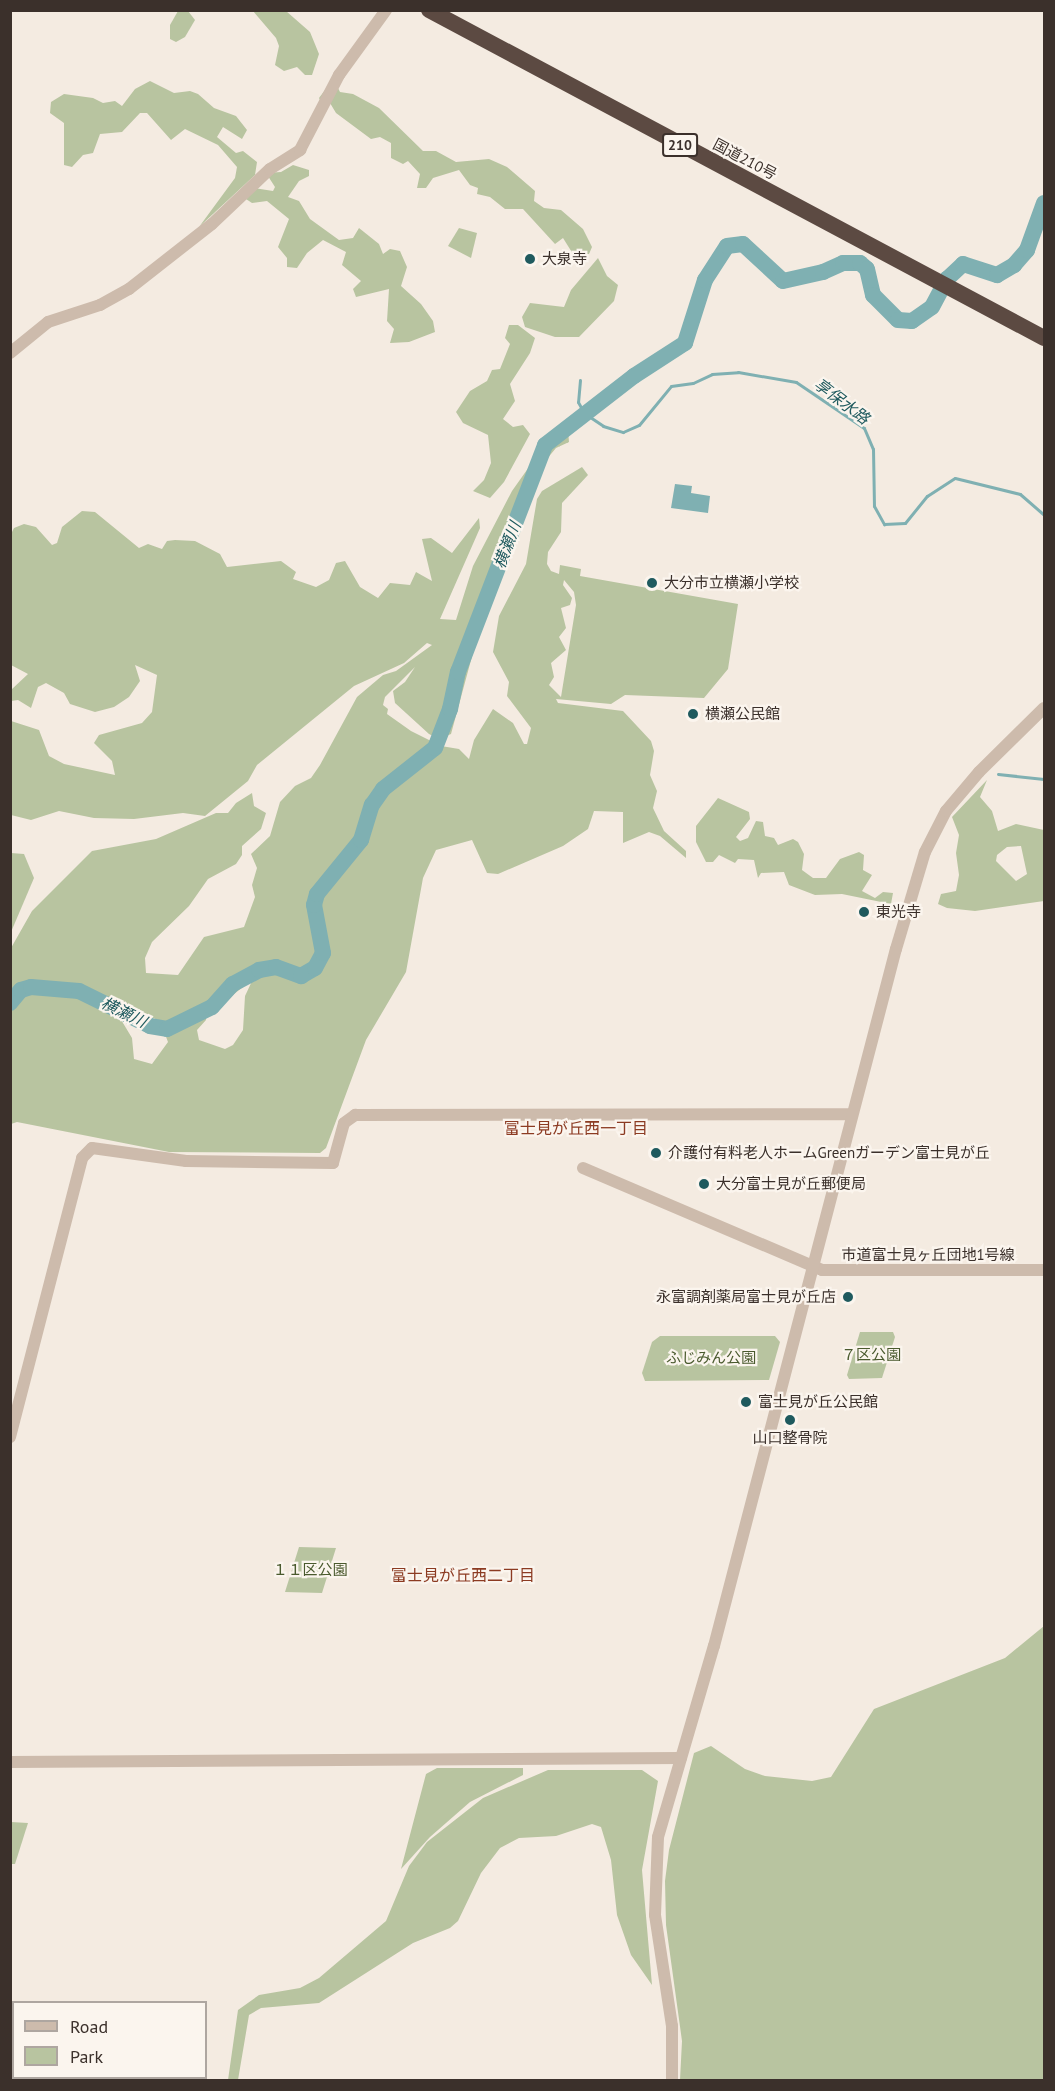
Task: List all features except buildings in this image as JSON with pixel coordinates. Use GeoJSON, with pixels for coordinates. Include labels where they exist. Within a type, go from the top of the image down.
{"type":"FeatureCollection","features":[{"type":"Feature","properties":{"kind":"highway","name":"国道210号"},"geometry":{"type":"LineString","coordinates":[[429,10],[1044,338]]}},
{"type":"Feature","properties":{"kind":"street"},"geometry":{"type":"LineString","coordinates":[[10,353],[48,322],[100,305],[129,289],[212,224],[270,169],[298,152],[318,122],[339,75],[386,10]]}},
{"type":"Feature","properties":{"kind":"street"},"geometry":{"type":"LineString","coordinates":[[672,2080],[672,2033],[656,1925],[654,1875],[658,1836],[714,1646],[852,1114],[903,926],[932,836],[963,789],[1044,708]]}},
{"type":"Feature","properties":{"kind":"street"},"geometry":{"type":"LineString","coordinates":[[10,1437],[82,1158],[92,1148],[186,1161],[333,1163],[343,1125],[356,1115],[852,1114]]}},
{"type":"Feature","properties":{"kind":"street"},"geometry":{"type":"LineString","coordinates":[[583,1168],[811,1268]]}},
{"type":"Feature","properties":{"kind":"street","name":"市道富士見ヶ丘団地1号線"},"geometry":{"type":"LineString","coordinates":[[811,1268],[1044,1270]]}},
{"type":"Feature","properties":{"kind":"street"},"geometry":{"type":"LineString","coordinates":[[10,1762],[681,1758]]}},
{"type":"Feature","properties":{"kind":"green space"},"geometry":{"type":"Polygon","coordinates":[[[178,11],[188,11],[195,20],[185,37],[176,42],[170,39],[170,25],[178,11]]]}},
{"type":"Feature","properties":{"kind":"green space"},"geometry":{"type":"Polygon","coordinates":[[[253,11],[286,11],[310,32],[319,54],[312,75],[305,75],[297,67],[284,71],[275,65],[279,46],[276,38],[253,11]]]}},
{"type":"Feature","properties":{"kind":"green space"},"geometry":{"type":"Polygon","coordinates":[[[150,81],[174,93],[190,91],[198,94],[214,108],[236,116],[247,130],[242,139],[223,127],[217,137],[236,153],[243,151],[257,162],[255,175],[199,227],[235,178],[237,167],[218,145],[185,129],[171,140],[147,113],[140,113],[122,132],[100,134],[93,153],[83,155],[72,167],[64,165],[64,123],[50,113],[51,102],[64,94],[93,98],[103,103],[115,101],[122,106],[135,89],[150,81]]]}},
{"type":"Feature","properties":{"kind":"green space"},"geometry":{"type":"Polygon","coordinates":[[[328,86],[337,86],[340,92],[353,94],[379,108],[423,151],[436,151],[456,162],[489,159],[507,167],[535,191],[534,201],[544,208],[561,210],[583,229],[592,247],[589,254],[582,258],[573,254],[563,238],[555,244],[523,209],[505,209],[490,197],[477,194],[478,188],[470,185],[459,170],[433,178],[426,188],[417,188],[420,174],[408,161],[403,164],[391,158],[391,143],[380,137],[371,139],[336,113],[330,103],[322,104],[319,98],[328,86]]]}},
{"type":"Feature","properties":{"kind":"green space"},"geometry":{"type":"Polygon","coordinates":[[[293,165],[309,170],[309,176],[299,181],[288,197],[299,201],[310,219],[339,240],[353,238],[359,228],[379,244],[383,254],[390,249],[400,251],[407,267],[401,286],[421,304],[433,321],[435,332],[409,342],[390,343],[394,329],[387,321],[389,289],[356,297],[353,289],[361,281],[342,265],[346,252],[323,240],[307,253],[297,268],[287,267],[287,258],[278,247],[289,219],[267,201],[252,203],[246,199],[254,188],[273,191],[275,187],[266,173],[281,172],[293,165]]]}},
{"type":"Feature","properties":{"kind":"green space"},"geometry":{"type":"Polygon","coordinates":[[[459,228],[477,233],[471,258],[448,246],[459,228]]]}},
{"type":"Feature","properties":{"kind":"green space"},"geometry":{"type":"Polygon","coordinates":[[[598,258],[607,276],[618,285],[614,301],[579,337],[555,337],[525,327],[522,317],[530,303],[564,307],[571,290],[598,258]]]}},
{"type":"Feature","properties":{"kind":"green space"},"geometry":{"type":"Polygon","coordinates":[[[509,325],[518,325],[535,338],[530,353],[510,384],[515,401],[503,419],[513,427],[523,425],[530,434],[504,482],[490,498],[473,491],[484,480],[491,463],[488,435],[463,423],[456,412],[470,391],[487,381],[492,370],[500,369],[510,344],[505,338],[509,325]]]}},
{"type":"Feature","properties":{"kind":"green space"},"geometry":{"type":"Polygon","coordinates":[[[568,430],[569,442],[556,448],[541,466],[507,535],[482,604],[477,638],[451,734],[439,739],[429,734],[395,703],[393,691],[405,682],[415,667],[385,697],[383,705],[388,709],[387,714],[411,731],[441,746],[459,749],[469,759],[474,740],[493,709],[513,723],[524,744],[527,744],[531,728],[507,696],[509,682],[493,652],[499,616],[526,564],[537,499],[542,491],[582,467],[588,475],[562,503],[561,532],[548,552],[547,564],[551,571],[559,574],[560,565],[581,569],[580,576],[738,604],[728,669],[704,698],[625,695],[611,704],[556,699],[558,703],[623,711],[651,741],[654,751],[650,775],[657,791],[653,808],[664,831],[686,851],[686,858],[660,836],[649,832],[623,843],[623,812],[594,811],[588,829],[563,846],[498,874],[487,873],[472,840],[436,850],[423,878],[406,972],[366,1040],[326,1148],[320,1153],[169,1152],[17,1122],[11,1124],[11,948],[32,911],[92,851],[156,839],[216,813],[228,813],[236,803],[252,793],[254,806],[266,813],[261,829],[242,846],[242,855],[236,864],[208,879],[189,906],[152,942],[145,958],[146,973],[178,975],[204,937],[244,927],[255,897],[252,885],[257,868],[251,854],[270,836],[280,802],[295,786],[311,778],[320,765],[357,697],[383,675],[396,671],[432,645],[427,643],[404,663],[354,686],[257,765],[248,781],[205,816],[183,813],[134,819],[94,818],[59,811],[31,820],[11,815],[11,721],[39,730],[49,756],[64,764],[115,775],[112,761],[94,743],[99,735],[142,723],[152,712],[157,675],[135,665],[140,681],[129,697],[114,707],[95,712],[70,704],[64,693],[46,683],[38,687],[31,708],[18,700],[11,701],[11,690],[28,674],[11,665],[10,536],[14,528],[24,524],[36,527],[52,545],[57,543],[62,527],[82,511],[95,512],[139,548],[148,544],[162,549],[167,541],[195,541],[220,554],[227,567],[281,561],[296,572],[293,579],[316,587],[329,580],[336,563],[345,561],[360,587],[378,598],[390,583],[410,585],[416,572],[432,581],[422,539],[431,538],[452,553],[479,518],[480,528],[440,619],[456,620],[473,566],[512,491],[541,450],[568,430]],[[564,580],[563,585],[572,598],[570,605],[561,608],[566,628],[559,637],[566,650],[551,663],[554,677],[549,685],[561,697],[576,605],[574,592],[564,580]],[[253,979],[219,1004],[219,993],[208,1001],[206,1020],[197,1030],[199,1040],[225,1049],[233,1045],[243,1030],[245,996],[253,979]],[[208,1001],[189,1015],[165,1023],[130,1008],[120,1018],[132,1038],[134,1059],[152,1064],[168,1042],[163,1029],[188,1026],[208,1001]]]}},
{"type":"Feature","properties":{"kind":"green space"},"geometry":{"type":"Polygon","coordinates":[[[987,780],[980,797],[992,811],[998,831],[1016,824],[1044,830],[1044,901],[975,911],[947,908],[938,904],[941,894],[956,891],[959,875],[956,853],[959,835],[952,817],[987,780]],[[1021,846],[1007,847],[997,855],[996,861],[1016,881],[1027,874],[1021,846]]]}},
{"type":"Feature","properties":{"kind":"green space"},"geometry":{"type":"Polygon","coordinates":[[[718,798],[749,812],[750,819],[736,837],[740,841],[748,838],[756,821],[763,822],[765,836],[774,838],[778,845],[793,839],[798,842],[804,854],[802,870],[813,878],[826,878],[840,859],[859,852],[864,855],[863,870],[872,875],[862,891],[875,898],[883,892],[893,893],[891,904],[842,894],[815,895],[789,885],[784,872],[761,873],[758,878],[754,860],[738,859],[735,863],[719,855],[713,862],[706,862],[696,842],[696,826],[718,798]]]}},
{"type":"Feature","properties":{"kind":"green space"},"geometry":{"type":"Polygon","coordinates":[[[11,853],[24,854],[34,878],[11,932],[11,853]]]}},
{"type":"Feature","properties":{"kind":"green space","name":"７区公園"},"geometry":{"type":"Polygon","coordinates":[[[860,1332],[893,1332],[895,1337],[882,1378],[849,1379],[847,1375],[860,1332]]]}},
{"type":"Feature","properties":{"kind":"green space","name":"ふじみん公園"},"geometry":{"type":"Polygon","coordinates":[[[660,1336],[775,1336],[780,1342],[769,1380],[645,1381],[642,1373],[652,1342],[660,1336]]]}},
{"type":"Feature","properties":{"kind":"green space","name":"１１区公園"},"geometry":{"type":"Polygon","coordinates":[[[299,1547],[336,1548],[322,1593],[285,1592],[299,1547]]]}},
{"type":"Feature","properties":{"kind":"green space"},"geometry":{"type":"Polygon","coordinates":[[[1044,1626],[1044,2080],[680,2080],[682,2041],[666,1925],[665,1881],[669,1850],[694,1753],[711,1746],[745,1769],[765,1776],[812,1781],[831,1777],[874,1709],[1005,1658],[1044,1626]]]}},
{"type":"Feature","properties":{"kind":"green space"},"geometry":{"type":"Polygon","coordinates":[[[437,1768],[523,1768],[523,1775],[470,1802],[430,1837],[401,1869],[426,1774],[437,1768]]]}},
{"type":"Feature","properties":{"kind":"green space"},"geometry":{"type":"Polygon","coordinates":[[[548,1770],[642,1770],[658,1781],[642,1870],[652,1985],[631,1955],[617,1915],[611,1860],[601,1827],[592,1824],[556,1836],[519,1838],[500,1848],[481,1873],[458,1921],[450,1928],[413,1943],[319,2003],[261,2008],[249,2015],[238,2080],[228,2080],[238,2010],[259,1995],[300,1988],[319,1978],[386,1921],[409,1866],[427,1842],[483,1798],[548,1770]]]}},
{"type":"Feature","properties":{"kind":"green space"},"geometry":{"type":"Polygon","coordinates":[[[11,1822],[28,1823],[15,1864],[11,1864],[11,1822]]]}},
{"type":"Feature","properties":{"kind":"water"},"geometry":{"type":"Polygon","coordinates":[[[675,484],[692,486],[691,493],[710,496],[708,513],[671,508],[675,484]]]}},
{"type":"Feature","properties":{"kind":"waterway","name":"横瀬川"},"geometry":{"type":"LineString","coordinates":[[10,1003],[21,990],[31,987],[79,991],[150,1026],[167,1029],[212,1007],[233,984],[259,970],[276,967],[301,976],[315,968],[323,953],[314,905],[317,894],[361,840],[372,805],[383,789],[435,748],[450,709],[458,672],[545,445],[634,376],[685,343],[705,280],[727,246],[743,244],[783,281],[823,272],[843,263],[860,263],[867,269],[873,295],[898,320],[912,321],[932,307],[947,279],[963,264],[997,275],[1014,265],[1027,250],[1044,203]]}},
{"type":"Feature","properties":{"kind":"waterway","name":"享保水路"},"geometry":{"type":"LineString","coordinates":[[580,380],[578,402],[584,413],[603,426],[623,432],[639,425],[671,386],[693,383],[712,374],[738,372],[796,382],[864,428],[873,449],[874,506],[884,524],[905,523],[927,496],[955,478],[1020,494],[1044,515]]}},
{"type":"Feature","properties":{"kind":"waterway","name":"享保水路"},"geometry":{"type":"LineString","coordinates":[[998,774],[1044,779]]}},
{"type":"Feature","properties":{"kind":"place","name":"大泉寺"},"geometry":{"type":"Point","coordinates":[530,259]}},
{"type":"Feature","properties":{"kind":"place","name":"大分市立横瀬小学校"},"geometry":{"type":"Point","coordinates":[652,583]}},
{"type":"Feature","properties":{"kind":"place","name":"横瀬公民館"},"geometry":{"type":"Point","coordinates":[693,714]}},
{"type":"Feature","properties":{"kind":"place","name":"東光寺"},"geometry":{"type":"Point","coordinates":[864,912]}},
{"type":"Feature","properties":{"kind":"place","name":"介護付有料老人ホームGreenガーデン富士見が丘"},"geometry":{"type":"Point","coordinates":[656,1153]}},
{"type":"Feature","properties":{"kind":"place","name":"大分富士見が丘郵便局"},"geometry":{"type":"Point","coordinates":[704,1184]}},
{"type":"Feature","properties":{"kind":"place","name":"永富調剤薬局富士見が丘店"},"geometry":{"type":"Point","coordinates":[848,1297]}},
{"type":"Feature","properties":{"kind":"place","name":"富士見が丘公民館"},"geometry":{"type":"Point","coordinates":[746,1402]}},
{"type":"Feature","properties":{"kind":"place","name":"山口整骨院"},"geometry":{"type":"Point","coordinates":[790,1420]}},
{"type":"Feature","properties":{"kind":"district","name":"富士見が丘西一丁目"},"geometry":{"type":"Point","coordinates":[576,1128]}},
{"type":"Feature","properties":{"kind":"district","name":"富士見が丘西二丁目"},"geometry":{"type":"Point","coordinates":[463,1575]}}]}
